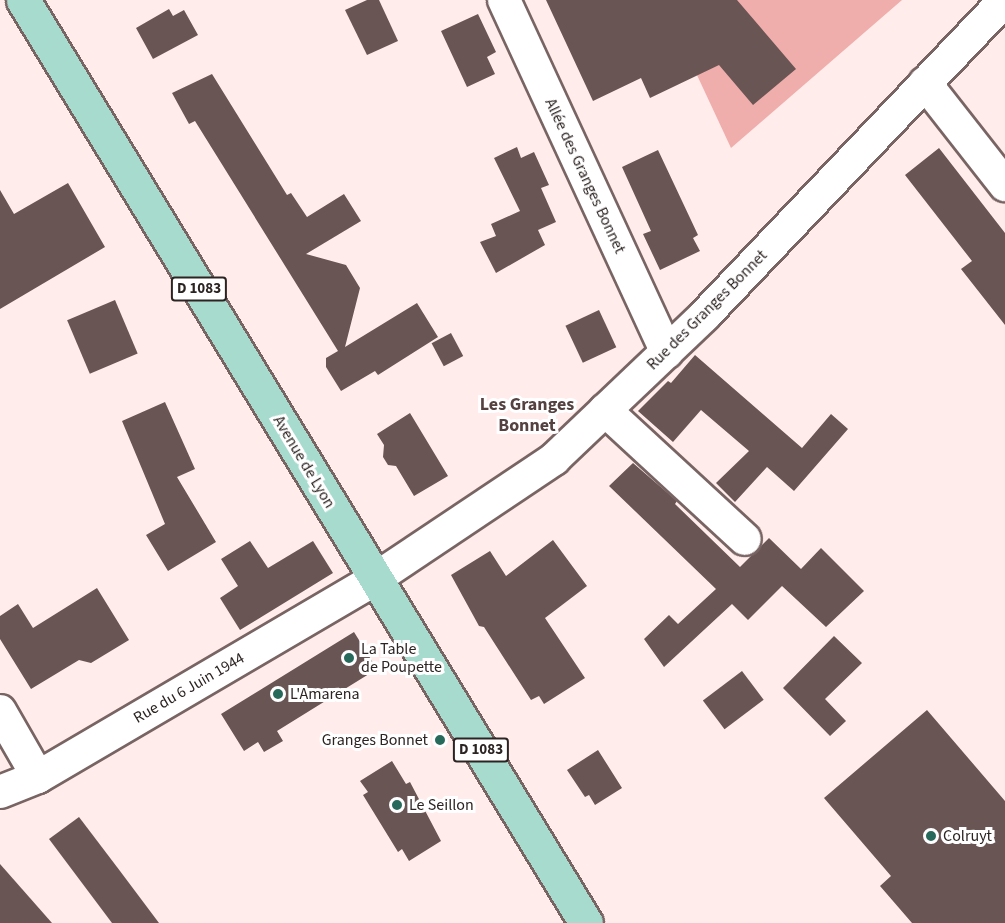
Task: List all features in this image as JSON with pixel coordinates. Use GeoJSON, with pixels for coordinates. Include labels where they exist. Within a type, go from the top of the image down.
{"type":"FeatureCollection","features":[{"type":"Feature","properties":{"kind":"main road","name":"Avenue de Lyon"},"geometry":{"type":"LineString","coordinates":[[23,0],[586,923]]}},
{"type":"Feature","properties":{"kind":"street","name":"Allée des Granges Bonnet"},"geometry":{"type":"LineString","coordinates":[[504,0],[667,352]]}},
{"type":"Feature","properties":{"kind":"street","name":"Rue des Granges Bonnet"},"geometry":{"type":"LineString","coordinates":[[375,579],[554,459],[667,352],[1005,0]]}},
{"type":"Feature","properties":{"kind":"street"},"geometry":{"type":"LineString","coordinates":[[925,83],[1005,185]]}},
{"type":"Feature","properties":{"kind":"street"},"geometry":{"type":"LineString","coordinates":[[605,410],[745,539]]}},
{"type":"Feature","properties":{"kind":"street","name":"Rue du 6 Juin 1944"},"geometry":{"type":"LineString","coordinates":[[0,792],[38,777],[375,579]]}},
{"type":"Feature","properties":{"kind":"street"},"geometry":{"type":"LineString","coordinates":[[0,711],[38,777]]}},
{"type":"Feature","properties":{"kind":"shaded area"},"geometry":{"type":"Polygon","coordinates":[[[662,0],[902,0],[731,148],[662,0]]]}},
{"type":"Feature","properties":{"kind":"building"},"geometry":{"type":"Polygon","coordinates":[[[367,0],[379,0],[398,41],[367,55],[345,10],[367,0]]]}},
{"type":"Feature","properties":{"kind":"building"},"geometry":{"type":"Polygon","coordinates":[[[546,0],[737,0],[796,69],[753,105],[719,65],[650,98],[641,78],[593,101],[546,0]]]}},
{"type":"Feature","properties":{"kind":"building"},"geometry":{"type":"Polygon","coordinates":[[[169,9],[173,16],[184,10],[198,35],[153,59],[136,28],[169,9]]]}},
{"type":"Feature","properties":{"kind":"building"},"geometry":{"type":"Polygon","coordinates":[[[478,14],[496,52],[487,57],[495,74],[467,87],[441,31],[478,14]]]}},
{"type":"Feature","properties":{"kind":"building"},"geometry":{"type":"Polygon","coordinates":[[[212,74],[287,195],[291,193],[307,217],[344,194],[361,221],[306,254],[346,265],[360,288],[345,347],[417,303],[438,337],[378,375],[375,371],[341,391],[326,367],[326,358],[338,351],[195,121],[189,124],[172,93],[212,74]]]}},
{"type":"Feature","properties":{"kind":"building"},"geometry":{"type":"Polygon","coordinates":[[[517,147],[521,158],[534,152],[549,185],[541,188],[556,222],[538,230],[545,245],[496,273],[480,242],[496,236],[491,224],[520,211],[494,158],[517,147]]]}},
{"type":"Feature","properties":{"kind":"building"},"geometry":{"type":"Polygon","coordinates":[[[939,148],[1005,233],[1005,325],[961,269],[972,261],[905,175],[939,148]]]}},
{"type":"Feature","properties":{"kind":"building"},"geometry":{"type":"Polygon","coordinates":[[[658,150],[698,235],[693,238],[700,251],[660,270],[643,234],[651,231],[622,167],[658,150]]]}},
{"type":"Feature","properties":{"kind":"building"},"geometry":{"type":"Polygon","coordinates":[[[68,183],[105,247],[0,309],[0,190],[14,214],[68,183]]]}},
{"type":"Feature","properties":{"kind":"building"},"geometry":{"type":"Polygon","coordinates":[[[115,300],[138,353],[90,374],[67,320],[115,300]]]}},
{"type":"Feature","properties":{"kind":"building"},"geometry":{"type":"Polygon","coordinates":[[[599,310],[616,347],[583,363],[565,326],[599,310]]]}},
{"type":"Feature","properties":{"kind":"building"},"geometry":{"type":"Polygon","coordinates":[[[451,333],[463,356],[444,366],[432,343],[451,333]]]}},
{"type":"Feature","properties":{"kind":"building"},"geometry":{"type":"Polygon","coordinates":[[[695,355],[802,448],[831,414],[848,429],[794,491],[767,467],[735,502],[716,483],[749,451],[701,410],[673,442],[638,411],[668,381],[671,383],[695,355]]]}},
{"type":"Feature","properties":{"kind":"building"},"geometry":{"type":"Polygon","coordinates":[[[165,402],[195,469],[177,477],[216,542],[168,571],[146,535],[165,524],[122,421],[165,402]]]}},
{"type":"Feature","properties":{"kind":"building"},"geometry":{"type":"Polygon","coordinates":[[[410,413],[448,476],[414,496],[396,466],[388,465],[383,457],[384,445],[377,434],[410,413]]]}},
{"type":"Feature","properties":{"kind":"building"},"geometry":{"type":"Polygon","coordinates":[[[633,463],[677,501],[675,504],[740,567],[769,538],[801,569],[821,548],[864,591],[826,627],[782,586],[748,620],[732,604],[664,667],[644,639],[669,615],[678,624],[716,589],[609,486],[633,463]]]}},
{"type":"Feature","properties":{"kind":"building"},"geometry":{"type":"Polygon","coordinates":[[[553,540],[587,586],[545,618],[585,678],[544,704],[539,696],[531,700],[484,627],[479,626],[451,575],[490,551],[506,576],[553,540]]]}},
{"type":"Feature","properties":{"kind":"building"},"geometry":{"type":"Polygon","coordinates":[[[250,541],[268,568],[313,541],[333,573],[240,630],[220,598],[238,586],[221,559],[250,541]]]}},
{"type":"Feature","properties":{"kind":"building"},"geometry":{"type":"Polygon","coordinates":[[[97,588],[129,640],[91,663],[79,660],[31,689],[0,639],[0,616],[18,604],[33,628],[97,588]]]}},
{"type":"Feature","properties":{"kind":"building"},"geometry":{"type":"Polygon","coordinates":[[[354,632],[377,669],[277,731],[283,741],[264,752],[258,742],[244,751],[221,714],[354,632]]]}},
{"type":"Feature","properties":{"kind":"building"},"geometry":{"type":"Polygon","coordinates":[[[834,636],[862,663],[825,699],[846,721],[830,736],[783,688],[834,636]]]}},
{"type":"Feature","properties":{"kind":"building"},"geometry":{"type":"Polygon","coordinates":[[[742,671],[764,700],[725,729],[703,700],[742,671]]]}},
{"type":"Feature","properties":{"kind":"building","name":"Colruyt"},"geometry":{"type":"Polygon","coordinates":[[[927,710],[1005,801],[1005,923],[912,923],[880,886],[891,876],[824,798],[927,710]]]}},
{"type":"Feature","properties":{"kind":"building"},"geometry":{"type":"Polygon","coordinates":[[[598,750],[622,788],[595,805],[589,795],[585,797],[567,770],[598,750]]]}},
{"type":"Feature","properties":{"kind":"building","name":"Le Seillon"},"geometry":{"type":"Polygon","coordinates":[[[392,761],[406,784],[410,782],[441,841],[409,861],[402,849],[398,852],[363,795],[368,792],[360,781],[392,761]]]}},
{"type":"Feature","properties":{"kind":"building"},"geometry":{"type":"Polygon","coordinates":[[[79,817],[159,923],[112,923],[49,839],[79,817]]]}},
{"type":"Feature","properties":{"kind":"building"},"geometry":{"type":"Polygon","coordinates":[[[0,864],[52,923],[0,923],[0,864]]]}},
{"type":"Feature","properties":{"kind":"place","name":"La Table de Poupette"},"geometry":{"type":"Point","coordinates":[349,658]}},
{"type":"Feature","properties":{"kind":"place","name":"L'Amarena"},"geometry":{"type":"Point","coordinates":[278,694]}},
{"type":"Feature","properties":{"kind":"place","name":"Granges Bonnet"},"geometry":{"type":"Point","coordinates":[440,740]}},
{"type":"Feature","properties":{"kind":"place","name":"Le Seillon"},"geometry":{"type":"Point","coordinates":[397,805]}},
{"type":"Feature","properties":{"kind":"place","name":"Colruyt"},"geometry":{"type":"Point","coordinates":[931,836]}},
{"type":"Feature","properties":{"kind":"district","name":"Les Granges Bonnet"},"geometry":{"type":"Point","coordinates":[527,416]}}]}
